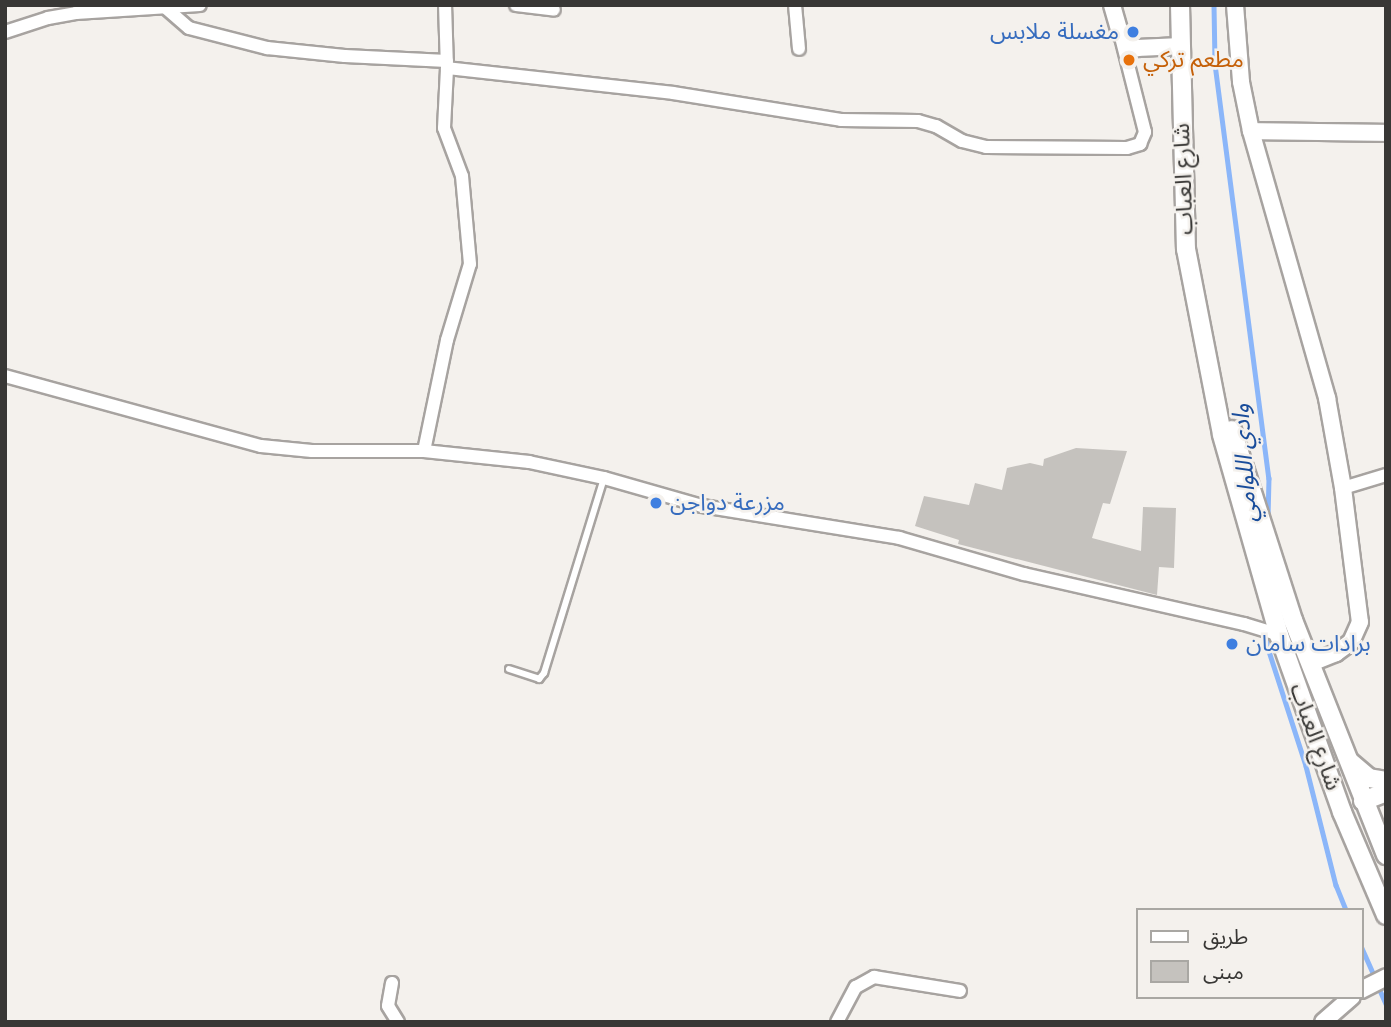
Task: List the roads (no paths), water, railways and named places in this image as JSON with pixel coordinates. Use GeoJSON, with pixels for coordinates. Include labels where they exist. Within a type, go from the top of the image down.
{"type":"FeatureCollection","features":[{"type":"Feature","properties":{"kind":"main road","name":"شارع العباب"},"geometry":{"type":"LineString","coordinates":[[1180,5],[1186,249],[1222,435],[1279,635],[1362,859],[1386,915]]}},
{"type":"Feature","properties":{"kind":"main road","name":"شارع العباب"},"geometry":{"type":"LineString","coordinates":[[1214,392],[1234,432],[1293,620],[1385,854]]}},
{"type":"Feature","properties":{"kind":"main road"},"geometry":{"type":"LineString","coordinates":[[1268,541],[1282,618],[1279,635],[1311,663]]}},
{"type":"Feature","properties":{"kind":"main road"},"geometry":{"type":"LineString","coordinates":[[1311,724],[1322,737],[1340,781],[1363,801]]}},
{"type":"Feature","properties":{"kind":"main road"},"geometry":{"type":"LineString","coordinates":[[1347,758],[1369,778],[1386,781]]}},
{"type":"Feature","properties":{"kind":"main road"},"geometry":{"type":"LineString","coordinates":[[1363,801],[1386,792]]}},
{"type":"Feature","properties":{"kind":"main road"},"geometry":{"type":"LineString","coordinates":[[1362,859],[1356,823],[1363,801]]}},
{"type":"Feature","properties":{"kind":"main road"},"geometry":{"type":"LineString","coordinates":[[1385,854],[1386,847]]}},
{"type":"Feature","properties":{"kind":"street"},"geometry":{"type":"LineString","coordinates":[[5,32],[48,18],[76,13],[200,5]]}},
{"type":"Feature","properties":{"kind":"street"},"geometry":{"type":"LineString","coordinates":[[424,451],[447,340],[470,264],[462,176],[444,128],[447,65],[445,5]]}},
{"type":"Feature","properties":{"kind":"street"},"geometry":{"type":"LineString","coordinates":[[516,5],[554,10]]}},
{"type":"Feature","properties":{"kind":"street"},"geometry":{"type":"LineString","coordinates":[[796,5],[799,49]]}},
{"type":"Feature","properties":{"kind":"street"},"geometry":{"type":"LineString","coordinates":[[167,9],[189,28],[267,48],[447,65],[673,93],[841,120],[918,121],[936,126],[962,141],[986,147],[1127,148],[1140,145],[1145,132],[1112,5]]}},
{"type":"Feature","properties":{"kind":"street"},"geometry":{"type":"LineString","coordinates":[[1235,5],[1241,82],[1251,131],[1327,398],[1343,488],[1360,622],[1351,642],[1336,653],[1311,663]]}},
{"type":"Feature","properties":{"kind":"street"},"geometry":{"type":"LineString","coordinates":[[1120,33],[1137,48],[1181,46]]}},
{"type":"Feature","properties":{"kind":"street"},"geometry":{"type":"LineString","coordinates":[[1251,131],[1386,134]]}},
{"type":"Feature","properties":{"kind":"street"},"geometry":{"type":"LineString","coordinates":[[5,376],[261,446],[312,451],[424,451],[529,462],[604,478],[702,506],[899,538],[1024,575],[1244,624],[1279,635]]}},
{"type":"Feature","properties":{"kind":"street"},"geometry":{"type":"LineString","coordinates":[[1343,488],[1386,475]]}},
{"type":"Feature","properties":{"kind":"street"},"geometry":{"type":"LineString","coordinates":[[1363,989],[1386,976]]}},
{"type":"Feature","properties":{"kind":"street"},"geometry":{"type":"LineString","coordinates":[[838,1022],[856,987],[874,977],[960,991]]}},
{"type":"Feature","properties":{"kind":"street"},"geometry":{"type":"LineString","coordinates":[[392,983],[388,1006],[398,1022]]}},
{"type":"Feature","properties":{"kind":"street"},"geometry":{"type":"LineString","coordinates":[[1322,1022],[1350,999]]}},
{"type":"Feature","properties":{"kind":"lane"},"geometry":{"type":"LineString","coordinates":[[509,669],[539,679],[544,673],[604,478]]}},
{"type":"Feature","properties":{"kind":"waterway","name":"وادي اللوامي"},"geometry":{"type":"LineString","coordinates":[[1214,5],[1215,64],[1269,478],[1268,518]]}},
{"type":"Feature","properties":{"kind":"waterway","name":"وادي اللوامي"},"geometry":{"type":"LineString","coordinates":[[1267,632],[1267,645],[1306,766],[1336,885],[1345,908]]}},
{"type":"Feature","properties":{"kind":"waterway","name":"وادي اللوامي"},"geometry":{"type":"LineString","coordinates":[[1363,951],[1375,978]]}},
{"type":"Feature","properties":{"kind":"waterway","name":"وادي اللوامي"},"geometry":{"type":"LineString","coordinates":[[1378,986],[1386,1004]]}},
{"type":"Feature","properties":{"kind":"place","name":"مغسلة ملابس"},"geometry":{"type":"Point","coordinates":[1133,32]}},
{"type":"Feature","properties":{"kind":"place","name":"مطعم تركي"},"geometry":{"type":"Point","coordinates":[1129,60]}},
{"type":"Feature","properties":{"kind":"place","name":"مزرعة دواجن"},"geometry":{"type":"Point","coordinates":[656,503]}},
{"type":"Feature","properties":{"kind":"place","name":"برادات سامان"},"geometry":{"type":"Point","coordinates":[1232,644]}}]}
